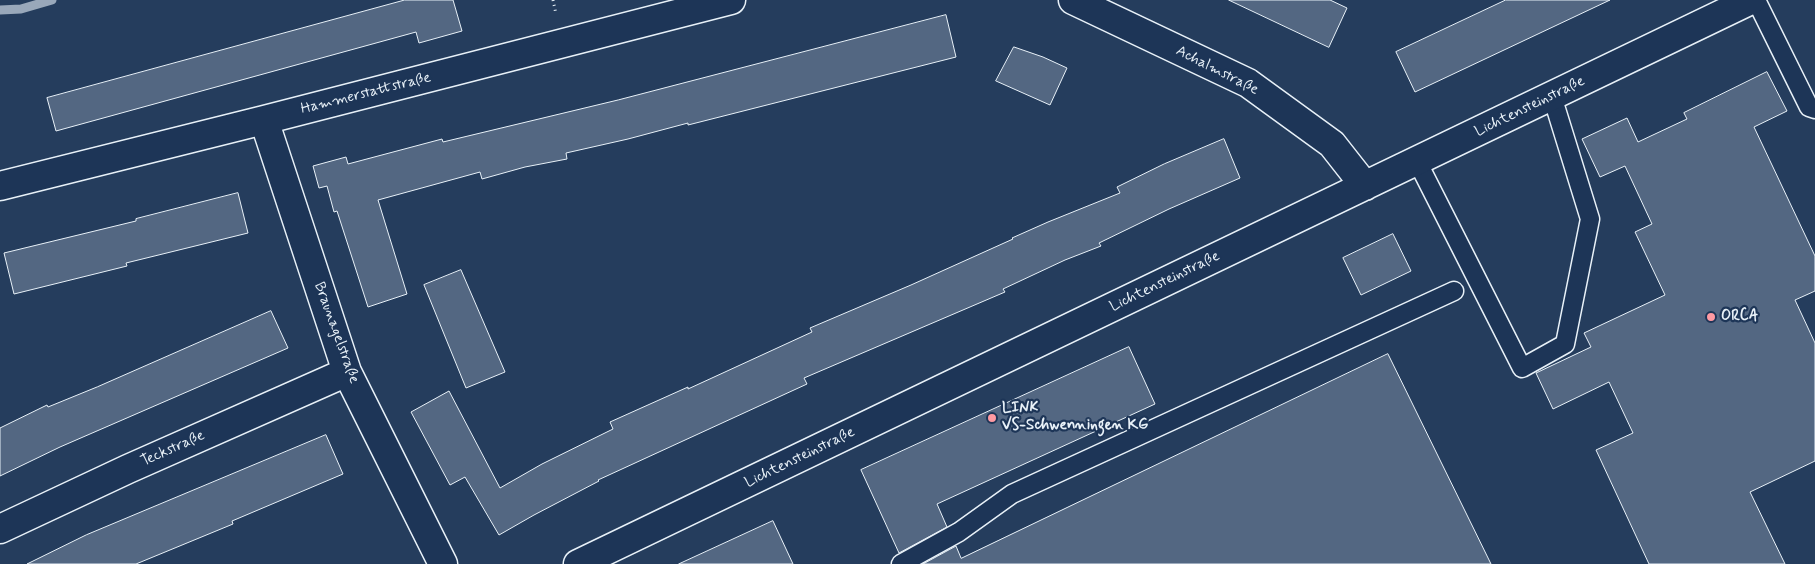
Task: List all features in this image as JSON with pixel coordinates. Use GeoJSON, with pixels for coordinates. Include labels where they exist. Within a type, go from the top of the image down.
{"type":"FeatureCollection","features":[{"type":"Feature","properties":{"kind":"street","name":"Hammerstattstraße"},"geometry":{"type":"LineString","coordinates":[[0,186],[730,0]]}},
{"type":"Feature","properties":{"kind":"street","name":"Achalmstraße"},"geometry":{"type":"LineString","coordinates":[[1074,0],[1248,83],[1332,144],[1365,186]]}},
{"type":"Feature","properties":{"kind":"street","name":"Lichtensteinstraße"},"geometry":{"type":"LineString","coordinates":[[578,564],[1751,0]]}},
{"type":"Feature","properties":{"kind":"street","name":"Braunagelstraße"},"geometry":{"type":"LineString","coordinates":[[264,120],[347,372],[443,564]]}},
{"type":"Feature","properties":{"kind":"street","name":"Teckstraße"},"geometry":{"type":"LineString","coordinates":[[0,529],[128,469],[347,372]]}},
{"type":"Feature","properties":{"kind":"lane"},"geometry":{"type":"LineString","coordinates":[[1756,0],[1809,107],[1815,110]]}},
{"type":"Feature","properties":{"kind":"lane"},"geometry":{"type":"LineString","coordinates":[[1417,161],[1522,368],[1566,344],[1590,219],[1552,96]]}},
{"type":"Feature","properties":{"kind":"lane"},"geometry":{"type":"LineString","coordinates":[[901,564],[959,532],[1012,494],[1454,291]]}},
{"type":"Feature","properties":{"kind":"building"},"geometry":{"type":"Polygon","coordinates":[[[405,0],[453,0],[462,31],[419,43],[416,32],[56,131],[47,98],[405,0]]]}},
{"type":"Feature","properties":{"kind":"building"},"geometry":{"type":"Polygon","coordinates":[[[1229,0],[1330,0],[1347,8],[1329,47],[1229,0]]]}},
{"type":"Feature","properties":{"kind":"building"},"geometry":{"type":"Polygon","coordinates":[[[1506,0],[1610,0],[1415,92],[1396,52],[1506,0]]]}},
{"type":"Feature","properties":{"kind":"building"},"geometry":{"type":"Polygon","coordinates":[[[946,15],[956,57],[688,125],[688,123],[566,153],[567,159],[525,167],[482,179],[480,172],[378,200],[407,294],[368,307],[337,211],[334,212],[327,186],[319,188],[313,166],[346,157],[348,164],[442,139],[443,142],[618,100],[946,15]]]}},
{"type":"Feature","properties":{"kind":"building"},"geometry":{"type":"Polygon","coordinates":[[[1014,47],[1067,68],[1050,105],[996,81],[1014,47]]]}},
{"type":"Feature","properties":{"kind":"building","name":"ORCA"},"geometry":{"type":"Polygon","coordinates":[[[1767,72],[1787,111],[1754,127],[1815,256],[1815,291],[1795,300],[1815,343],[1815,461],[1750,492],[1785,564],[1649,564],[1596,450],[1633,433],[1609,382],[1553,409],[1536,373],[1591,347],[1584,333],[1665,295],[1635,232],[1652,224],[1625,166],[1600,177],[1582,139],[1627,118],[1638,142],[1687,119],[1684,113],[1767,72]]]}},
{"type":"Feature","properties":{"kind":"building"},"geometry":{"type":"Polygon","coordinates":[[[1224,139],[1240,178],[1169,209],[1099,243],[1101,246],[1065,260],[1003,289],[1005,292],[804,378],[807,384],[598,480],[499,535],[465,477],[450,485],[411,412],[449,391],[500,488],[542,464],[613,429],[610,422],[688,387],[688,389],[812,332],[810,328],[911,285],[1048,222],[1120,193],[1117,187],[1164,164],[1224,139]]]}},
{"type":"Feature","properties":{"kind":"building"},"geometry":{"type":"Polygon","coordinates":[[[238,193],[248,233],[126,263],[127,266],[14,294],[4,253],[136,221],[136,219],[238,193]]]}},
{"type":"Feature","properties":{"kind":"building"},"geometry":{"type":"Polygon","coordinates":[[[1393,234],[1411,271],[1361,295],[1343,258],[1393,234]]]}},
{"type":"Feature","properties":{"kind":"building"},"geometry":{"type":"Polygon","coordinates":[[[461,270],[505,372],[466,388],[424,285],[461,270]]]}},
{"type":"Feature","properties":{"kind":"building"},"geometry":{"type":"Polygon","coordinates":[[[271,311],[288,348],[60,447],[0,476],[0,428],[47,405],[48,407],[97,387],[271,311]]]}},
{"type":"Feature","properties":{"kind":"building"},"geometry":{"type":"Polygon","coordinates":[[[1129,347],[1155,404],[937,504],[947,527],[899,553],[861,470],[1129,347]]]}},
{"type":"Feature","properties":{"kind":"building"},"geometry":{"type":"Polygon","coordinates":[[[1388,354],[1491,564],[923,564],[956,546],[961,558],[1388,354]]]}},
{"type":"Feature","properties":{"kind":"building"},"geometry":{"type":"Polygon","coordinates":[[[326,435],[343,474],[232,521],[233,524],[136,564],[27,564],[86,535],[326,435]]]}},
{"type":"Feature","properties":{"kind":"building"},"geometry":{"type":"Polygon","coordinates":[[[773,521],[793,564],[679,564],[773,521]]]}},
{"type":"Feature","properties":{"kind":"waterway"},"geometry":{"type":"LineString","coordinates":[[0,10],[21,9],[52,0]]}},
{"type":"Feature","properties":{"kind":"place","name":"ORCA"},"geometry":{"type":"Point","coordinates":[1711,317]}},
{"type":"Feature","properties":{"kind":"place","name":"LINK VS-Schwenningen KG"},"geometry":{"type":"Point","coordinates":[992,418]}}]}
